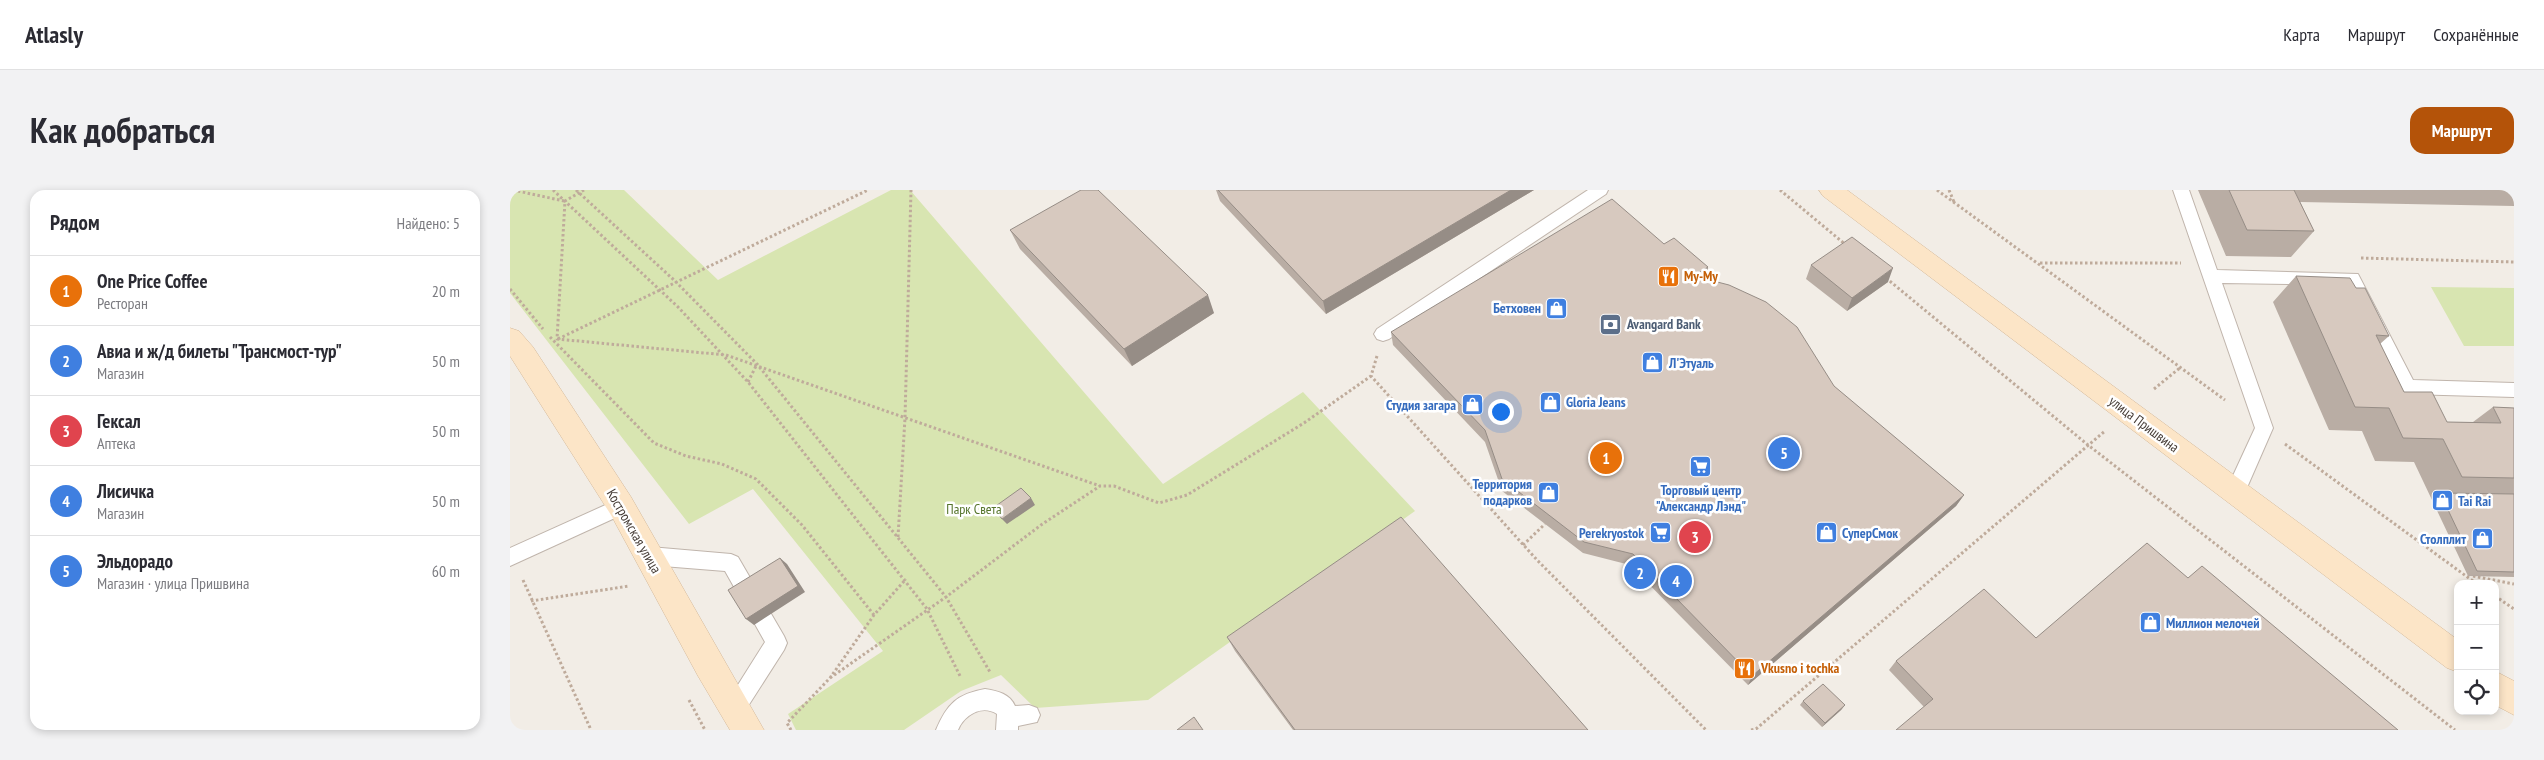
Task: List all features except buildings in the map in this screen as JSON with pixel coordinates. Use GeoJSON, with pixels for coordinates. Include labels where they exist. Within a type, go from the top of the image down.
{"type":"FeatureCollection","features":[{"type":"Feature","properties":{"kind":"street","name":"улица Пришвина"},"geometry":{"type":"LineString","coordinates":[[1831,190],[2454,655]]}},
{"type":"Feature","properties":{"kind":"street","name":"Костромская улица"},"geometry":{"type":"LineString","coordinates":[[517,346],[621,506],[739,722]]}},
{"type":"Feature","properties":{"kind":"street"},"geometry":{"type":"LineString","coordinates":[[2499,689],[2514,700]]}},
{"type":"Feature","properties":{"kind":"lane"},"geometry":{"type":"LineString","coordinates":[[1383,334],[1600,190]]}},
{"type":"Feature","properties":{"kind":"lane"},"geometry":{"type":"LineString","coordinates":[[2181,190],[2264,428],[2236,493]]}},
{"type":"Feature","properties":{"kind":"lane"},"geometry":{"type":"LineString","coordinates":[[2208,270],[2352,279],[2408,387],[2514,390]]}},
{"type":"Feature","properties":{"kind":"lane"},"geometry":{"type":"LineString","coordinates":[[512,557],[621,506]]}},
{"type":"Feature","properties":{"kind":"lane"},"geometry":{"type":"LineString","coordinates":[[650,556],[731,563],[777,643],[739,722]]}},
{"type":"Feature","properties":{"kind":"lane"},"geometry":{"type":"LineString","coordinates":[[947,730],[954,714],[972,701],[982,698],[1000,703],[1015,721]]}},
{"type":"Feature","properties":{"kind":"path"},"geometry":{"type":"LineString","coordinates":[[513,190],[565,201],[584,190]]}},
{"type":"Feature","properties":{"kind":"path"},"geometry":{"type":"LineString","coordinates":[[553,190],[661,289],[726,355],[906,579],[927,609],[972,701]]}},
{"type":"Feature","properties":{"kind":"path"},"geometry":{"type":"LineString","coordinates":[[555,340],[868,190]]}},
{"type":"Feature","properties":{"kind":"path"},"geometry":{"type":"LineString","coordinates":[[898,538],[905,418],[911,190]]}},
{"type":"Feature","properties":{"kind":"path"},"geometry":{"type":"LineString","coordinates":[[1780,190],[1850,248]]}},
{"type":"Feature","properties":{"kind":"path"},"geometry":{"type":"LineString","coordinates":[[1937,190],[2471,580]]}},
{"type":"Feature","properties":{"kind":"path"},"geometry":{"type":"LineString","coordinates":[[1949,190],[1955,203]]}},
{"type":"Feature","properties":{"kind":"path"},"geometry":{"type":"LineString","coordinates":[[578,192],[675,281],[757,364],[946,597],[992,676]]}},
{"type":"Feature","properties":{"kind":"path"},"geometry":{"type":"LineString","coordinates":[[555,340],[565,201]]}},
{"type":"Feature","properties":{"kind":"path"},"geometry":{"type":"LineString","coordinates":[[2352,279],[2354,257],[2514,262]]}},
{"type":"Feature","properties":{"kind":"path"},"geometry":{"type":"LineString","coordinates":[[2039,263],[2208,270]]}},
{"type":"Feature","properties":{"kind":"path"},"geometry":{"type":"LineString","coordinates":[[1881,274],[2088,446],[2455,730]]}},
{"type":"Feature","properties":{"kind":"path"},"geometry":{"type":"LineString","coordinates":[[510,289],[555,340],[654,443],[686,456],[722,464],[756,479],[802,526],[874,615]]}},
{"type":"Feature","properties":{"kind":"path"},"geometry":{"type":"LineString","coordinates":[[517,346],[555,340],[726,355],[757,364],[1100,486],[1114,486],[1159,503],[1187,495],[1304,423],[1371,376],[1383,334]]}},
{"type":"Feature","properties":{"kind":"path"},"geometry":{"type":"LineString","coordinates":[[748,382],[757,364]]}},
{"type":"Feature","properties":{"kind":"path"},"geometry":{"type":"LineString","coordinates":[[2154,389],[2181,367]]}},
{"type":"Feature","properties":{"kind":"path"},"geometry":{"type":"LineString","coordinates":[[1371,376],[1523,545],[1706,730]]}},
{"type":"Feature","properties":{"kind":"path"},"geometry":{"type":"LineString","coordinates":[[1755,730],[2107,429]]}},
{"type":"Feature","properties":{"kind":"path"},"geometry":{"type":"LineString","coordinates":[[830,678],[946,597],[1041,526],[1100,486]]}},
{"type":"Feature","properties":{"kind":"path"},"geometry":{"type":"LineString","coordinates":[[1523,545],[1545,524]]}},
{"type":"Feature","properties":{"kind":"path"},"geometry":{"type":"LineString","coordinates":[[512,557],[591,730]]}},
{"type":"Feature","properties":{"kind":"path"},"geometry":{"type":"LineString","coordinates":[[2462,574],[2514,584]]}},
{"type":"Feature","properties":{"kind":"path"},"geometry":{"type":"LineString","coordinates":[[791,730],[787,723],[830,678],[874,615],[906,579]]}},
{"type":"Feature","properties":{"kind":"path"},"geometry":{"type":"LineString","coordinates":[[531,601],[630,586]]}},
{"type":"Feature","properties":{"kind":"path"},"geometry":{"type":"LineString","coordinates":[[2499,599],[2514,609]]}},
{"type":"Feature","properties":{"kind":"green space","name":"Парк Света"},"geometry":{"type":"Polygon","coordinates":[[[510,190],[624,190],[718,280],[891,190],[910,190],[1163,484],[1303,392],[1415,511],[1148,700],[1035,708],[1001,675],[961,691],[904,730],[796,730],[788,714],[883,651],[753,489],[689,524],[510,293],[510,190]]]}},
{"type":"Feature","properties":{"kind":"green space"},"geometry":{"type":"Polygon","coordinates":[[[2431,287],[2514,288],[2514,346],[2464,346],[2431,287]]]}},
{"type":"Feature","properties":{"kind":"place","name":"Му-Му"},"geometry":{"type":"Point","coordinates":[1668,276]}},
{"type":"Feature","properties":{"kind":"place","name":"Бетховен"},"geometry":{"type":"Point","coordinates":[1557,308]}},
{"type":"Feature","properties":{"kind":"place","name":"Avangard Bank"},"geometry":{"type":"Point","coordinates":[1611,324]}},
{"type":"Feature","properties":{"kind":"place","name":"Л'Этуаль"},"geometry":{"type":"Point","coordinates":[1653,363]}},
{"type":"Feature","properties":{"kind":"place","name":"Gloria Jeans"},"geometry":{"type":"Point","coordinates":[1550,402]}},
{"type":"Feature","properties":{"kind":"place","name":"Студия загара"},"geometry":{"type":"Point","coordinates":[1472,405]}},
{"type":"Feature","properties":{"kind":"place","name":"Эльдорадо"},"geometry":{"type":"Point","coordinates":[1784,453]}},
{"type":"Feature","properties":{"kind":"place","name":"One Price Coffee"},"geometry":{"type":"Point","coordinates":[1606,458]}},
{"type":"Feature","properties":{"kind":"place","name":"Торговый центр \"Александр Лэнд\""},"geometry":{"type":"Point","coordinates":[1701,467]}},
{"type":"Feature","properties":{"kind":"place","name":"Территория подарков"},"geometry":{"type":"Point","coordinates":[1548,492]}},
{"type":"Feature","properties":{"kind":"place","name":"Tai Rai"},"geometry":{"type":"Point","coordinates":[2442,501]}},
{"type":"Feature","properties":{"kind":"place","name":"Perekryostok"},"geometry":{"type":"Point","coordinates":[1660,533]}},
{"type":"Feature","properties":{"kind":"place","name":"СуперСмок"},"geometry":{"type":"Point","coordinates":[1826,533]}},
{"type":"Feature","properties":{"kind":"place","name":"Гексал"},"geometry":{"type":"Point","coordinates":[1695,537]}},
{"type":"Feature","properties":{"kind":"place","name":"Столплит"},"geometry":{"type":"Point","coordinates":[2482,539]}},
{"type":"Feature","properties":{"kind":"place","name":"Авиа и ж/д билеты \"Трансмост-тур\""},"geometry":{"type":"Point","coordinates":[1640,573]}},
{"type":"Feature","properties":{"kind":"place","name":"Лисичка"},"geometry":{"type":"Point","coordinates":[1676,581]}},
{"type":"Feature","properties":{"kind":"place","name":"Миллион мелочей"},"geometry":{"type":"Point","coordinates":[2150,623]}},
{"type":"Feature","properties":{"kind":"place","name":"Vkusno i tochka"},"geometry":{"type":"Point","coordinates":[1745,668]}}]}
